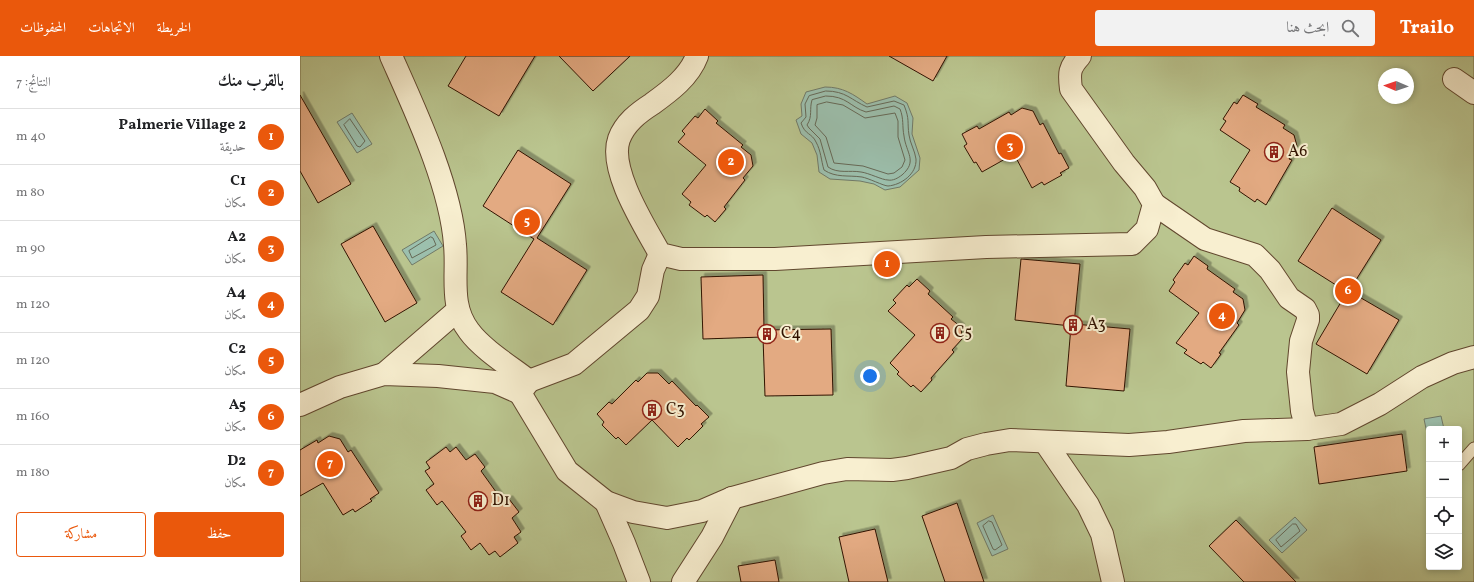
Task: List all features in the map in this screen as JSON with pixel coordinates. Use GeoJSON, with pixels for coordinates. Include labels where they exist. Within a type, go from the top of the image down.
{"type":"FeatureCollection","features":[{"type":"Feature","properties":{"kind":"street"},"geometry":{"type":"LineString","coordinates":[[391,56],[419,122],[447,198],[455,245],[454,286],[458,310],[469,331],[494,354],[525,387],[567,471],[606,502],[633,512],[667,518],[702,511],[732,498],[823,473],[847,469],[899,469],[951,458],[967,449],[1010,440],[1129,445],[1168,442],[1244,431],[1308,429],[1341,424],[1380,404],[1422,377],[1453,363],[1474,357]]}},
{"type":"Feature","properties":{"kind":"street"},"geometry":{"type":"LineString","coordinates":[[697,56],[680,82],[627,123],[618,140],[618,160],[625,186],[637,214],[660,254],[681,259],[775,259],[986,247],[1132,244],[1147,229],[1154,204]]}},
{"type":"Feature","properties":{"kind":"street"},"geometry":{"type":"LineString","coordinates":[[1080,56],[1073,64],[1069,74],[1071,88],[1124,163],[1145,188],[1154,204],[1205,239],[1255,255],[1270,270],[1289,298],[1305,309],[1308,315],[1308,320],[1301,341],[1298,372],[1302,411],[1308,429]]}},
{"type":"Feature","properties":{"kind":"street"},"geometry":{"type":"LineString","coordinates":[[1454,79],[1474,93]]}},
{"type":"Feature","properties":{"kind":"street"},"geometry":{"type":"LineString","coordinates":[[300,405],[340,387],[384,374],[438,376],[525,387],[574,364],[639,310],[648,296],[653,270],[660,254]]}},
{"type":"Feature","properties":{"kind":"street"},"geometry":{"type":"LineString","coordinates":[[384,374],[458,310]]}},
{"type":"Feature","properties":{"kind":"street"},"geometry":{"type":"LineString","coordinates":[[1045,442],[1088,505],[1102,534],[1113,582]]}},
{"type":"Feature","properties":{"kind":"street"},"geometry":{"type":"LineString","coordinates":[[683,582],[712,537],[732,498]]}},
{"type":"Feature","properties":{"kind":"street"},"geometry":{"type":"LineString","coordinates":[[606,502],[639,582]]}},
{"type":"Feature","properties":{"kind":"lane"},"geometry":{"type":"LineString","coordinates":[[1462,462],[1474,448]]}},
{"type":"Feature","properties":{"kind":"green space"},"geometry":{"type":"Polygon","coordinates":[[[300,56],[1474,56],[1474,582],[300,582],[300,56]]]}},
{"type":"Feature","properties":{"kind":"water"},"geometry":{"type":"Polygon","coordinates":[[[825,87],[837,88],[848,92],[867,104],[895,96],[907,103],[913,118],[912,134],[920,158],[919,170],[900,187],[885,190],[874,184],[860,181],[830,179],[819,172],[817,155],[812,143],[801,134],[796,120],[802,116],[801,104],[806,92],[825,87]]]}},
{"type":"Feature","properties":{"kind":"water"},"geometry":{"type":"Polygon","coordinates":[[[352,113],[372,144],[357,153],[337,122],[352,113]]]}},
{"type":"Feature","properties":{"kind":"water"},"geometry":{"type":"Polygon","coordinates":[[[434,231],[443,246],[412,265],[402,250],[434,231]]]}},
{"type":"Feature","properties":{"kind":"water"},"geometry":{"type":"Polygon","coordinates":[[[1441,416],[1443,426],[1426,426],[1426,429],[1424,419],[1441,416]]]}},
{"type":"Feature","properties":{"kind":"water"},"geometry":{"type":"Polygon","coordinates":[[[993,515],[1008,549],[992,556],[977,523],[993,515]]]}},
{"type":"Feature","properties":{"kind":"water"},"geometry":{"type":"Polygon","coordinates":[[[1295,517],[1307,530],[1282,553],[1269,540],[1295,517]]]}},
{"type":"Feature","properties":{"kind":"building"},"geometry":{"type":"Polygon","coordinates":[[[466,56],[535,56],[499,116],[448,86],[466,56]]]}},
{"type":"Feature","properties":{"kind":"building"},"geometry":{"type":"Polygon","coordinates":[[[559,56],[630,56],[593,91],[559,56]]]}},
{"type":"Feature","properties":{"kind":"building"},"geometry":{"type":"Polygon","coordinates":[[[889,56],[947,56],[933,81],[889,56]]]}},
{"type":"Feature","properties":{"kind":"building"},"geometry":{"type":"Polygon","coordinates":[[[300,95],[351,184],[318,203],[300,171],[300,95]]]}},
{"type":"Feature","properties":{"kind":"building","name":"A6"},"geometry":{"type":"Polygon","coordinates":[[[1243,95],[1258,104],[1256,107],[1285,125],[1283,128],[1294,135],[1297,146],[1289,159],[1292,160],[1266,205],[1257,199],[1255,202],[1239,191],[1240,188],[1230,182],[1250,150],[1220,130],[1226,121],[1223,119],[1234,102],[1237,104],[1243,95]]]}},
{"type":"Feature","properties":{"kind":"building"},"geometry":{"type":"Polygon","coordinates":[[[1022,108],[1033,111],[1040,125],[1043,123],[1059,154],[1061,153],[1069,168],[1060,173],[1062,175],[1044,185],[1042,182],[1032,188],[1014,154],[982,172],[976,162],[974,163],[964,146],[967,144],[962,134],[977,126],[979,129],[1009,112],[1011,115],[1022,108]]]}},
{"type":"Feature","properties":{"kind":"building"},"geometry":{"type":"Polygon","coordinates":[[[705,109],[718,121],[716,123],[743,145],[741,147],[751,155],[753,166],[743,178],[745,180],[724,207],[726,209],[715,222],[707,215],[705,217],[689,205],[691,202],[682,194],[706,165],[678,142],[685,134],[682,131],[695,116],[698,118],[705,109]]]}},
{"type":"Feature","properties":{"kind":"building"},"geometry":{"type":"Polygon","coordinates":[[[518,150],[571,184],[537,238],[587,270],[553,325],[501,292],[534,239],[483,206],[518,150]]]}},
{"type":"Feature","properties":{"kind":"building"},"geometry":{"type":"Polygon","coordinates":[[[1332,208],[1381,240],[1349,291],[1399,320],[1367,374],[1316,344],[1347,292],[1298,261],[1332,208]]]}},
{"type":"Feature","properties":{"kind":"building"},"geometry":{"type":"Polygon","coordinates":[[[373,226],[417,303],[385,322],[341,244],[373,226]]]}},
{"type":"Feature","properties":{"kind":"building"},"geometry":{"type":"Polygon","coordinates":[[[1194,256],[1208,266],[1207,269],[1235,289],[1233,292],[1243,299],[1245,310],[1237,323],[1239,325],[1219,353],[1221,354],[1211,368],[1203,362],[1201,364],[1184,353],[1187,350],[1176,343],[1199,313],[1169,291],[1175,282],[1173,280],[1185,263],[1188,265],[1194,256]]]}},
{"type":"Feature","properties":{"kind":"building","name":"A3"},"geometry":{"type":"Polygon","coordinates":[[[1021,259],[1080,264],[1074,324],[1130,329],[1124,391],[1066,386],[1071,326],[1015,320],[1021,259]]]}},
{"type":"Feature","properties":{"kind":"building","name":"C4"},"geometry":{"type":"Polygon","coordinates":[[[763,275],[764,330],[831,329],[833,395],[765,396],[763,337],[703,339],[701,277],[763,275]]]}},
{"type":"Feature","properties":{"kind":"building","name":"C5"},"geometry":{"type":"Polygon","coordinates":[[[917,279],[930,291],[928,294],[953,317],[951,319],[961,327],[962,339],[952,350],[954,352],[921,392],[913,385],[911,387],[897,374],[899,372],[890,363],[915,335],[888,311],[896,303],[893,300],[907,285],[909,287],[917,279]]]}},
{"type":"Feature","properties":{"kind":"building","name":"C3"},"geometry":{"type":"Polygon","coordinates":[[[647,373],[658,373],[669,384],[672,381],[709,417],[701,424],[703,426],[689,440],[687,438],[678,447],[652,420],[626,445],[618,437],[616,439],[602,425],[604,422],[597,414],[609,402],[612,404],[636,380],[638,382],[647,373]]]}},
{"type":"Feature","properties":{"kind":"building"},"geometry":{"type":"Polygon","coordinates":[[[1402,434],[1407,471],[1319,484],[1314,447],[1402,434]]]}},
{"type":"Feature","properties":{"kind":"building"},"geometry":{"type":"Polygon","coordinates":[[[329,436],[340,439],[348,452],[351,450],[379,493],[370,499],[372,501],[355,512],[353,509],[343,515],[323,483],[300,496],[300,450],[317,440],[318,443],[329,436]]]}},
{"type":"Feature","properties":{"kind":"building","name":"D1"},"geometry":{"type":"Polygon","coordinates":[[[446,447],[450,452],[456,447],[466,460],[475,454],[485,467],[481,471],[504,503],[509,499],[519,512],[512,518],[521,532],[514,537],[518,543],[500,557],[495,551],[489,555],[480,543],[471,550],[461,536],[466,532],[442,501],[437,505],[426,490],[434,484],[425,471],[430,468],[426,462],[446,447]]]}},
{"type":"Feature","properties":{"kind":"building"},"geometry":{"type":"Polygon","coordinates":[[[957,503],[984,582],[945,582],[922,516],[957,503]]]}},
{"type":"Feature","properties":{"kind":"building"},"geometry":{"type":"Polygon","coordinates":[[[1236,520],[1296,582],[1244,582],[1209,546],[1236,520]]]}},
{"type":"Feature","properties":{"kind":"building"},"geometry":{"type":"Polygon","coordinates":[[[875,529],[888,582],[849,582],[839,537],[875,529]]]}},
{"type":"Feature","properties":{"kind":"building"},"geometry":{"type":"Polygon","coordinates":[[[775,560],[779,582],[741,582],[738,566],[775,560]]]}},
{"type":"Feature","properties":{"kind":"place","name":"A2"},"geometry":{"type":"Point","coordinates":[1010,147]}},
{"type":"Feature","properties":{"kind":"place","name":"A6"},"geometry":{"type":"Point","coordinates":[1274,152]}},
{"type":"Feature","properties":{"kind":"place","name":"C1"},"geometry":{"type":"Point","coordinates":[731,162]}},
{"type":"Feature","properties":{"kind":"place","name":"C2"},"geometry":{"type":"Point","coordinates":[527,222]}},
{"type":"Feature","properties":{"kind":"place","name":"Palmerie Village 2"},"geometry":{"type":"Point","coordinates":[887,264]}},
{"type":"Feature","properties":{"kind":"place","name":"A5"},"geometry":{"type":"Point","coordinates":[1348,291]}},
{"type":"Feature","properties":{"kind":"place","name":"A4"},"geometry":{"type":"Point","coordinates":[1222,316]}},
{"type":"Feature","properties":{"kind":"place","name":"A3"},"geometry":{"type":"Point","coordinates":[1073,325]}},
{"type":"Feature","properties":{"kind":"place","name":"C5"},"geometry":{"type":"Point","coordinates":[940,333]}},
{"type":"Feature","properties":{"kind":"place","name":"C4"},"geometry":{"type":"Point","coordinates":[767,334]}},
{"type":"Feature","properties":{"kind":"place","name":"C3"},"geometry":{"type":"Point","coordinates":[652,410]}},
{"type":"Feature","properties":{"kind":"place","name":"D2"},"geometry":{"type":"Point","coordinates":[330,464]}},
{"type":"Feature","properties":{"kind":"place","name":"D1"},"geometry":{"type":"Point","coordinates":[478,501]}}]}
